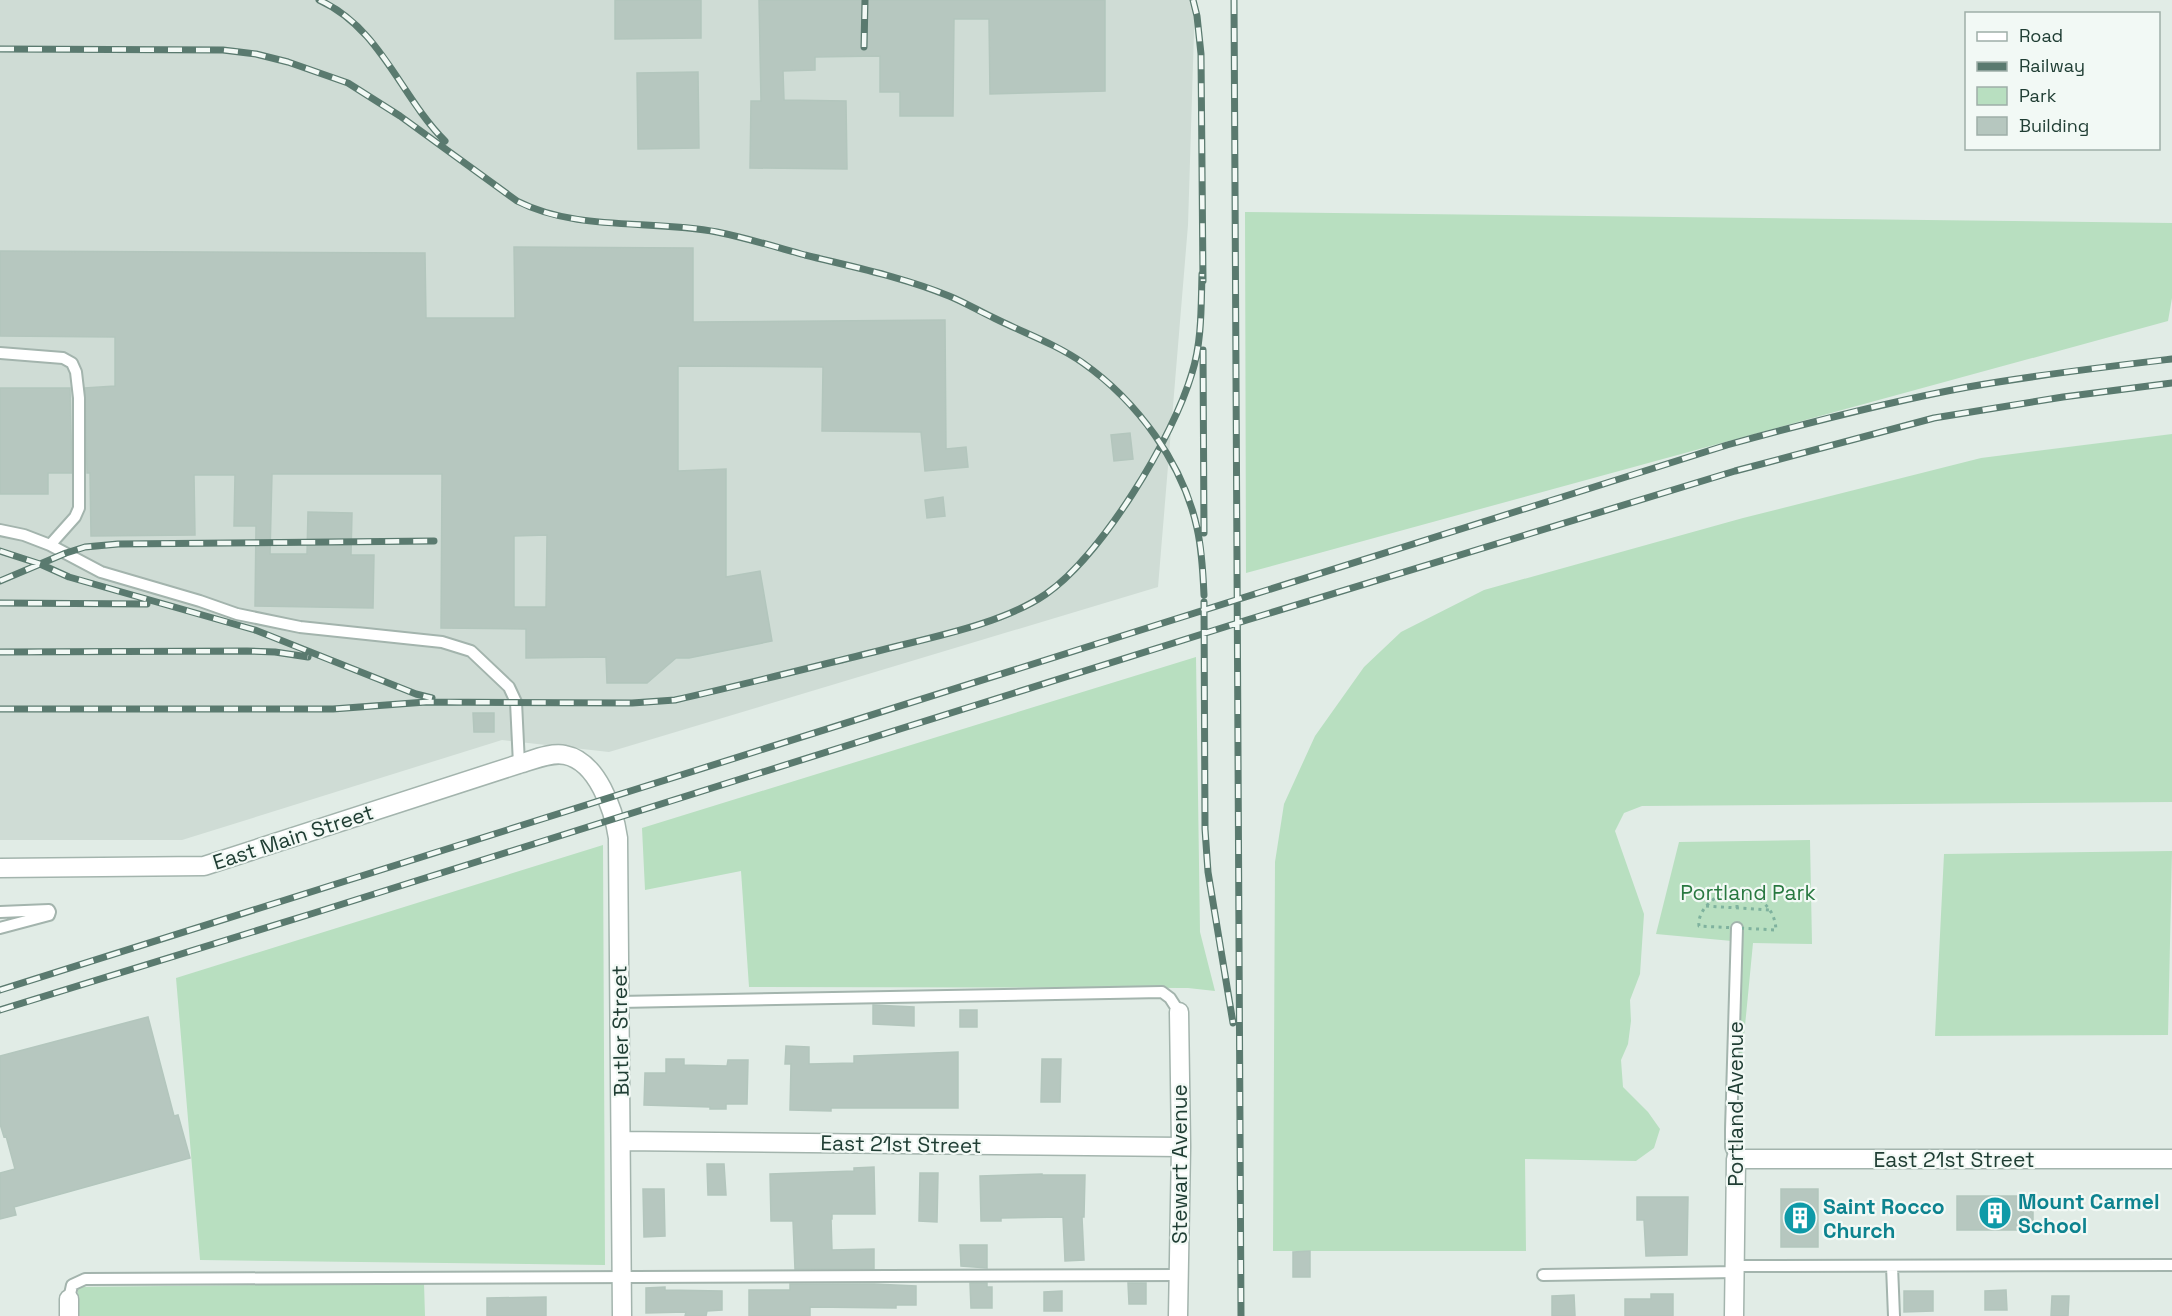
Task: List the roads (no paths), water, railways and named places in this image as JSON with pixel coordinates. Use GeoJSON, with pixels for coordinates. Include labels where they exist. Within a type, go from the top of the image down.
{"type":"FeatureCollection","features":[{"type":"Feature","properties":{"kind":"street","name":"East Main Street"},"geometry":{"type":"LineString","coordinates":[[0,868],[204,866],[519,764],[563,754],[576,758]]}},
{"type":"Feature","properties":{"kind":"street","name":"Butler Street"},"geometry":{"type":"LineString","coordinates":[[576,758],[588,767],[597,779],[616,826],[622,1316]]}},
{"type":"Feature","properties":{"kind":"street","name":"Stewart Avenue"},"geometry":{"type":"LineString","coordinates":[[1178,1316],[1181,1147],[1179,1012]]}},
{"type":"Feature","properties":{"kind":"street","name":"East 21st Street"},"geometry":{"type":"LineString","coordinates":[[621,1141],[1181,1147]]}},
{"type":"Feature","properties":{"kind":"street","name":"East 21st Street"},"geometry":{"type":"LineString","coordinates":[[1736,1159],[2172,1159]]}},
{"type":"Feature","properties":{"kind":"street","name":"Portland Avenue"},"geometry":{"type":"LineString","coordinates":[[1734,1316],[1736,1159]]}},
{"type":"Feature","properties":{"kind":"lane"},"geometry":{"type":"LineString","coordinates":[[0,353],[63,358],[72,363],[76,372],[79,398],[79,508],[75,517],[50,545]]}},
{"type":"Feature","properties":{"kind":"lane"},"geometry":{"type":"LineString","coordinates":[[0,530],[50,545],[100,572],[237,614],[300,627],[441,642],[471,651],[508,687],[516,702],[519,764]]}},
{"type":"Feature","properties":{"kind":"lane"},"geometry":{"type":"LineString","coordinates":[[0,912],[49,910],[50,912],[49,915],[0,928]]}},
{"type":"Feature","properties":{"kind":"lane","name":"Portland Avenue"},"geometry":{"type":"LineString","coordinates":[[1736,1159],[1731,1147],[1731,1130],[1737,923]]}},
{"type":"Feature","properties":{"kind":"lane"},"geometry":{"type":"LineString","coordinates":[[619,1002],[1162,992],[1170,998],[1179,1012]]}},
{"type":"Feature","properties":{"kind":"lane"},"geometry":{"type":"LineString","coordinates":[[1543,1275],[1892,1266],[2172,1265]]}},
{"type":"Feature","properties":{"kind":"lane"},"geometry":{"type":"LineString","coordinates":[[1892,1266],[1894,1316]]}},
{"type":"Feature","properties":{"kind":"lane"},"geometry":{"type":"LineString","coordinates":[[69,1307],[72,1285],[85,1279],[1179,1275]]}},
{"type":"Feature","properties":{"kind":"railway"},"geometry":{"type":"LineString","coordinates":[[319,0],[340,12],[359,28],[374,45],[429,123],[445,141]]}},
{"type":"Feature","properties":{"kind":"railway"},"geometry":{"type":"LineString","coordinates":[[864,47],[865,0]]}},
{"type":"Feature","properties":{"kind":"railway"},"geometry":{"type":"LineString","coordinates":[[1193,0],[1201,54],[1203,281]]}},
{"type":"Feature","properties":{"kind":"railway"},"geometry":{"type":"LineString","coordinates":[[1234,0],[1241,1316]]}},
{"type":"Feature","properties":{"kind":"railway"},"geometry":{"type":"LineString","coordinates":[[0,49],[223,50],[256,54],[288,62],[348,83],[400,116],[517,201],[540,211],[590,221],[692,228],[717,232],[860,268],[955,298],[1073,356],[1103,378],[1139,415],[1169,457],[1190,504],[1200,545],[1204,595]]}},
{"type":"Feature","properties":{"kind":"railway"},"geometry":{"type":"LineString","coordinates":[[0,709],[333,709],[426,702],[632,703],[675,700],[940,636],[986,622],[1028,605],[1068,576],[1112,524],[1133,493],[1169,429],[1183,400],[1192,373],[1199,336],[1202,274]]}},
{"type":"Feature","properties":{"kind":"railway"},"geometry":{"type":"LineString","coordinates":[[1203,350],[1204,533]]}},
{"type":"Feature","properties":{"kind":"railway"},"geometry":{"type":"LineString","coordinates":[[0,990],[1727,445],[1847,413],[1968,387],[2172,359]]}},
{"type":"Feature","properties":{"kind":"railway"},"geometry":{"type":"LineString","coordinates":[[0,1010],[1247,620],[1735,471],[1934,418],[2063,397],[2172,383]]}},
{"type":"Feature","properties":{"kind":"railway"},"geometry":{"type":"LineString","coordinates":[[0,581],[85,547],[118,544],[434,541]]}},
{"type":"Feature","properties":{"kind":"railway"},"geometry":{"type":"LineString","coordinates":[[0,551],[40,564],[69,577],[255,630],[416,694],[432,698]]}},
{"type":"Feature","properties":{"kind":"railway"},"geometry":{"type":"LineString","coordinates":[[1204,602],[1205,829],[1208,872],[1233,1023]]}},
{"type":"Feature","properties":{"kind":"railway"},"geometry":{"type":"LineString","coordinates":[[0,603],[147,604]]}},
{"type":"Feature","properties":{"kind":"railway"},"geometry":{"type":"LineString","coordinates":[[0,652],[247,651],[308,657]]}},
{"type":"Feature","properties":{"kind":"place","name":"Mount Carmel School"},"geometry":{"type":"Point","coordinates":[1995,1213]}},
{"type":"Feature","properties":{"kind":"place","name":"Saint Rocco Church"},"geometry":{"type":"Point","coordinates":[1800,1218]}},
{"type":"Feature","properties":{"kind":"park label","name":"Portland Park"},"geometry":{"type":"Point","coordinates":[1748,892]}}]}
